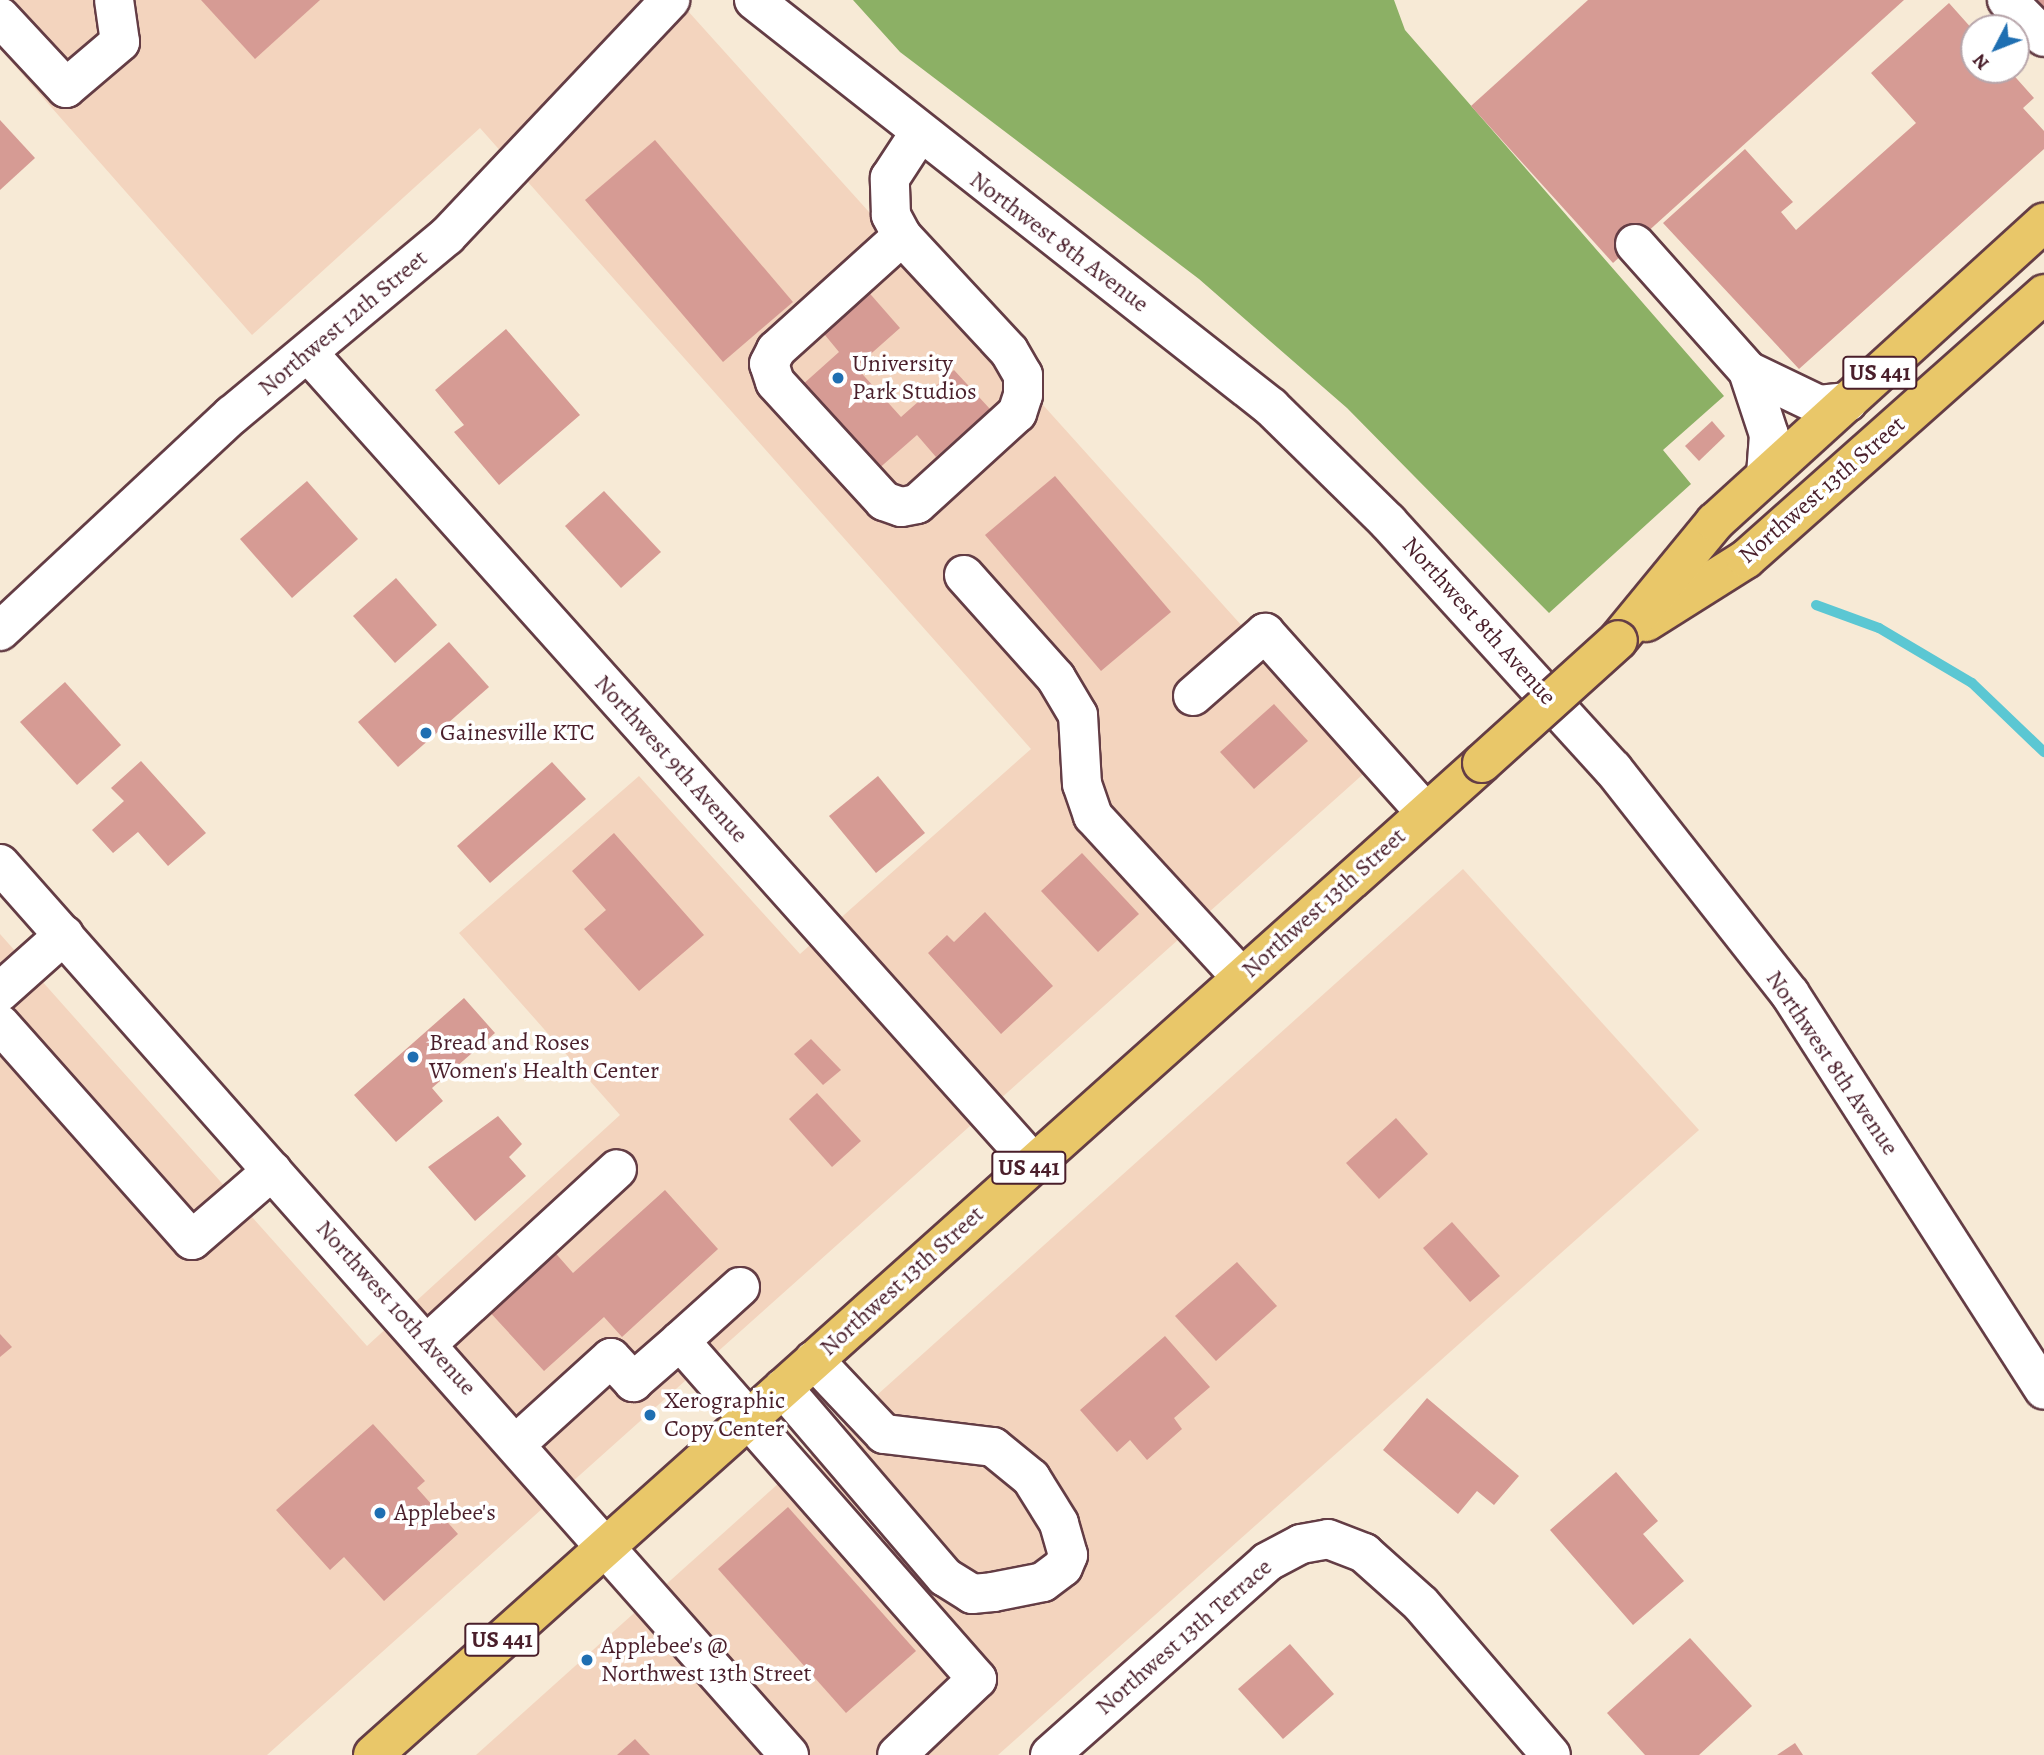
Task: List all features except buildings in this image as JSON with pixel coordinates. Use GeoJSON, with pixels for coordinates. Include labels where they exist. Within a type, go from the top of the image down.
{"type":"FeatureCollection","features":[{"type":"Feature","properties":{"kind":"main road","name":"Northwest 13th Street"},"geometry":{"type":"LineString","coordinates":[[373,1755],[1618,640],[1715,522],[2044,223]]}},
{"type":"Feature","properties":{"kind":"main road","name":"Northwest 13th Street"},"geometry":{"type":"LineString","coordinates":[[1618,640],[1746,559],[2044,293]]}},
{"type":"Feature","properties":{"kind":"street"},"geometry":{"type":"LineString","coordinates":[[0,17],[66,88],[120,42],[114,0]]}},
{"type":"Feature","properties":{"kind":"street","name":"Northwest 12th Street"},"geometry":{"type":"LineString","coordinates":[[0,631],[232,415],[309,354],[447,236],[670,0]]}},
{"type":"Feature","properties":{"kind":"street","name":"Northwest 8th Avenue"},"geometry":{"type":"LineString","coordinates":[[754,0],[918,135],[1271,407],[1388,522],[1613,769],[1790,994],[2044,1391]]}},
{"type":"Feature","properties":{"kind":"street"},"geometry":{"type":"LineString","coordinates":[[2007,0],[2044,37]]}},
{"type":"Feature","properties":{"kind":"street"},"geometry":{"type":"LineString","coordinates":[[902,236],[776,350],[769,364],[775,382],[884,501],[901,507],[917,504],[1017,413],[1023,395],[1023,375],[1009,351],[902,236],[891,215],[890,178],[918,135]]}},
{"type":"Feature","properties":{"kind":"street"},"geometry":{"type":"LineString","coordinates":[[1635,244],[1748,371],[1819,405],[1847,402]]}},
{"type":"Feature","properties":{"kind":"street","name":"Northwest 9th Avenue"},"geometry":{"type":"LineString","coordinates":[[309,354],[1034,1164]]}},
{"type":"Feature","properties":{"kind":"street"},"geometry":{"type":"LineString","coordinates":[[1748,371],[1769,435],[1766,475]]}},
{"type":"Feature","properties":{"kind":"street"},"geometry":{"type":"LineString","coordinates":[[964,575],[1056,678],[1078,715],[1082,784],[1093,816],[1241,977]]}},
{"type":"Feature","properties":{"kind":"street"},"geometry":{"type":"LineString","coordinates":[[1193,696],[1265,633],[1426,813]]}},
{"type":"Feature","properties":{"kind":"street","name":"Northwest 10th Avenue"},"geometry":{"type":"LineString","coordinates":[[0,864],[607,1546],[789,1755]]}},
{"type":"Feature","properties":{"kind":"street"},"geometry":{"type":"LineString","coordinates":[[0,992],[64,935]]}},
{"type":"Feature","properties":{"kind":"street"},"geometry":{"type":"LineString","coordinates":[[0,1024],[192,1240],[272,1171]]}},
{"type":"Feature","properties":{"kind":"street"},"geometry":{"type":"LineString","coordinates":[[427,1343],[617,1170]]}},
{"type":"Feature","properties":{"kind":"street"},"geometry":{"type":"LineString","coordinates":[[516,1444],[611,1358],[633,1382],[740,1287]]}},
{"type":"Feature","properties":{"kind":"street"},"geometry":{"type":"LineString","coordinates":[[680,1340],[976,1679],[897,1755]]}},
{"type":"Feature","properties":{"kind":"street"},"geometry":{"type":"LineString","coordinates":[[783,1388],[945,1577],[972,1594],[1043,1582],[1063,1567],[1068,1555],[1059,1523],[1031,1478],[980,1443],[904,1441],[884,1434],[814,1360]]}},
{"type":"Feature","properties":{"kind":"street","name":"Northwest 13th Terrace"},"geometry":{"type":"LineString","coordinates":[[1050,1755],[1267,1562],[1301,1544],[1328,1539],[1364,1553],[1421,1604],[1551,1755]]}},
{"type":"Feature","properties":{"kind":"shaded area"},"geometry":{"type":"Polygon","coordinates":[[[0,0],[678,0],[1370,768],[267,1755],[0,1755],[0,934],[367,1346],[620,1115],[459,933],[639,776],[800,954],[1031,749],[480,128],[252,335],[0,49],[0,0]]]}},
{"type":"Feature","properties":{"kind":"shaded area"},"geometry":{"type":"Polygon","coordinates":[[[1463,869],[1699,1130],[998,1755],[476,1755],[1463,869]]]}},
{"type":"Feature","properties":{"kind":"green space"},"geometry":{"type":"Polygon","coordinates":[[[853,0],[1394,0],[1405,30],[1724,396],[1663,450],[1691,484],[1549,613],[1347,408],[1199,279],[900,52],[853,0]]]}},
{"type":"Feature","properties":{"kind":"waterway"},"geometry":{"type":"LineString","coordinates":[[1816,605],[1879,628],[1972,683],[2044,752]]}},
{"type":"Feature","properties":{"kind":"place","name":"University Park Studios"},"geometry":{"type":"Point","coordinates":[838,378]}},
{"type":"Feature","properties":{"kind":"place","name":"Gainesville KTC"},"geometry":{"type":"Point","coordinates":[426,733]}},
{"type":"Feature","properties":{"kind":"place","name":"Bread and Roses Women's Health Center"},"geometry":{"type":"Point","coordinates":[413,1057]}},
{"type":"Feature","properties":{"kind":"place","name":"Xerographic Copy Center"},"geometry":{"type":"Point","coordinates":[650,1415]}},
{"type":"Feature","properties":{"kind":"place","name":"Applebee's"},"geometry":{"type":"Point","coordinates":[380,1513]}},
{"type":"Feature","properties":{"kind":"place","name":"Applebee's @ Northwest 13th Street"},"geometry":{"type":"Point","coordinates":[587,1660]}}]}
